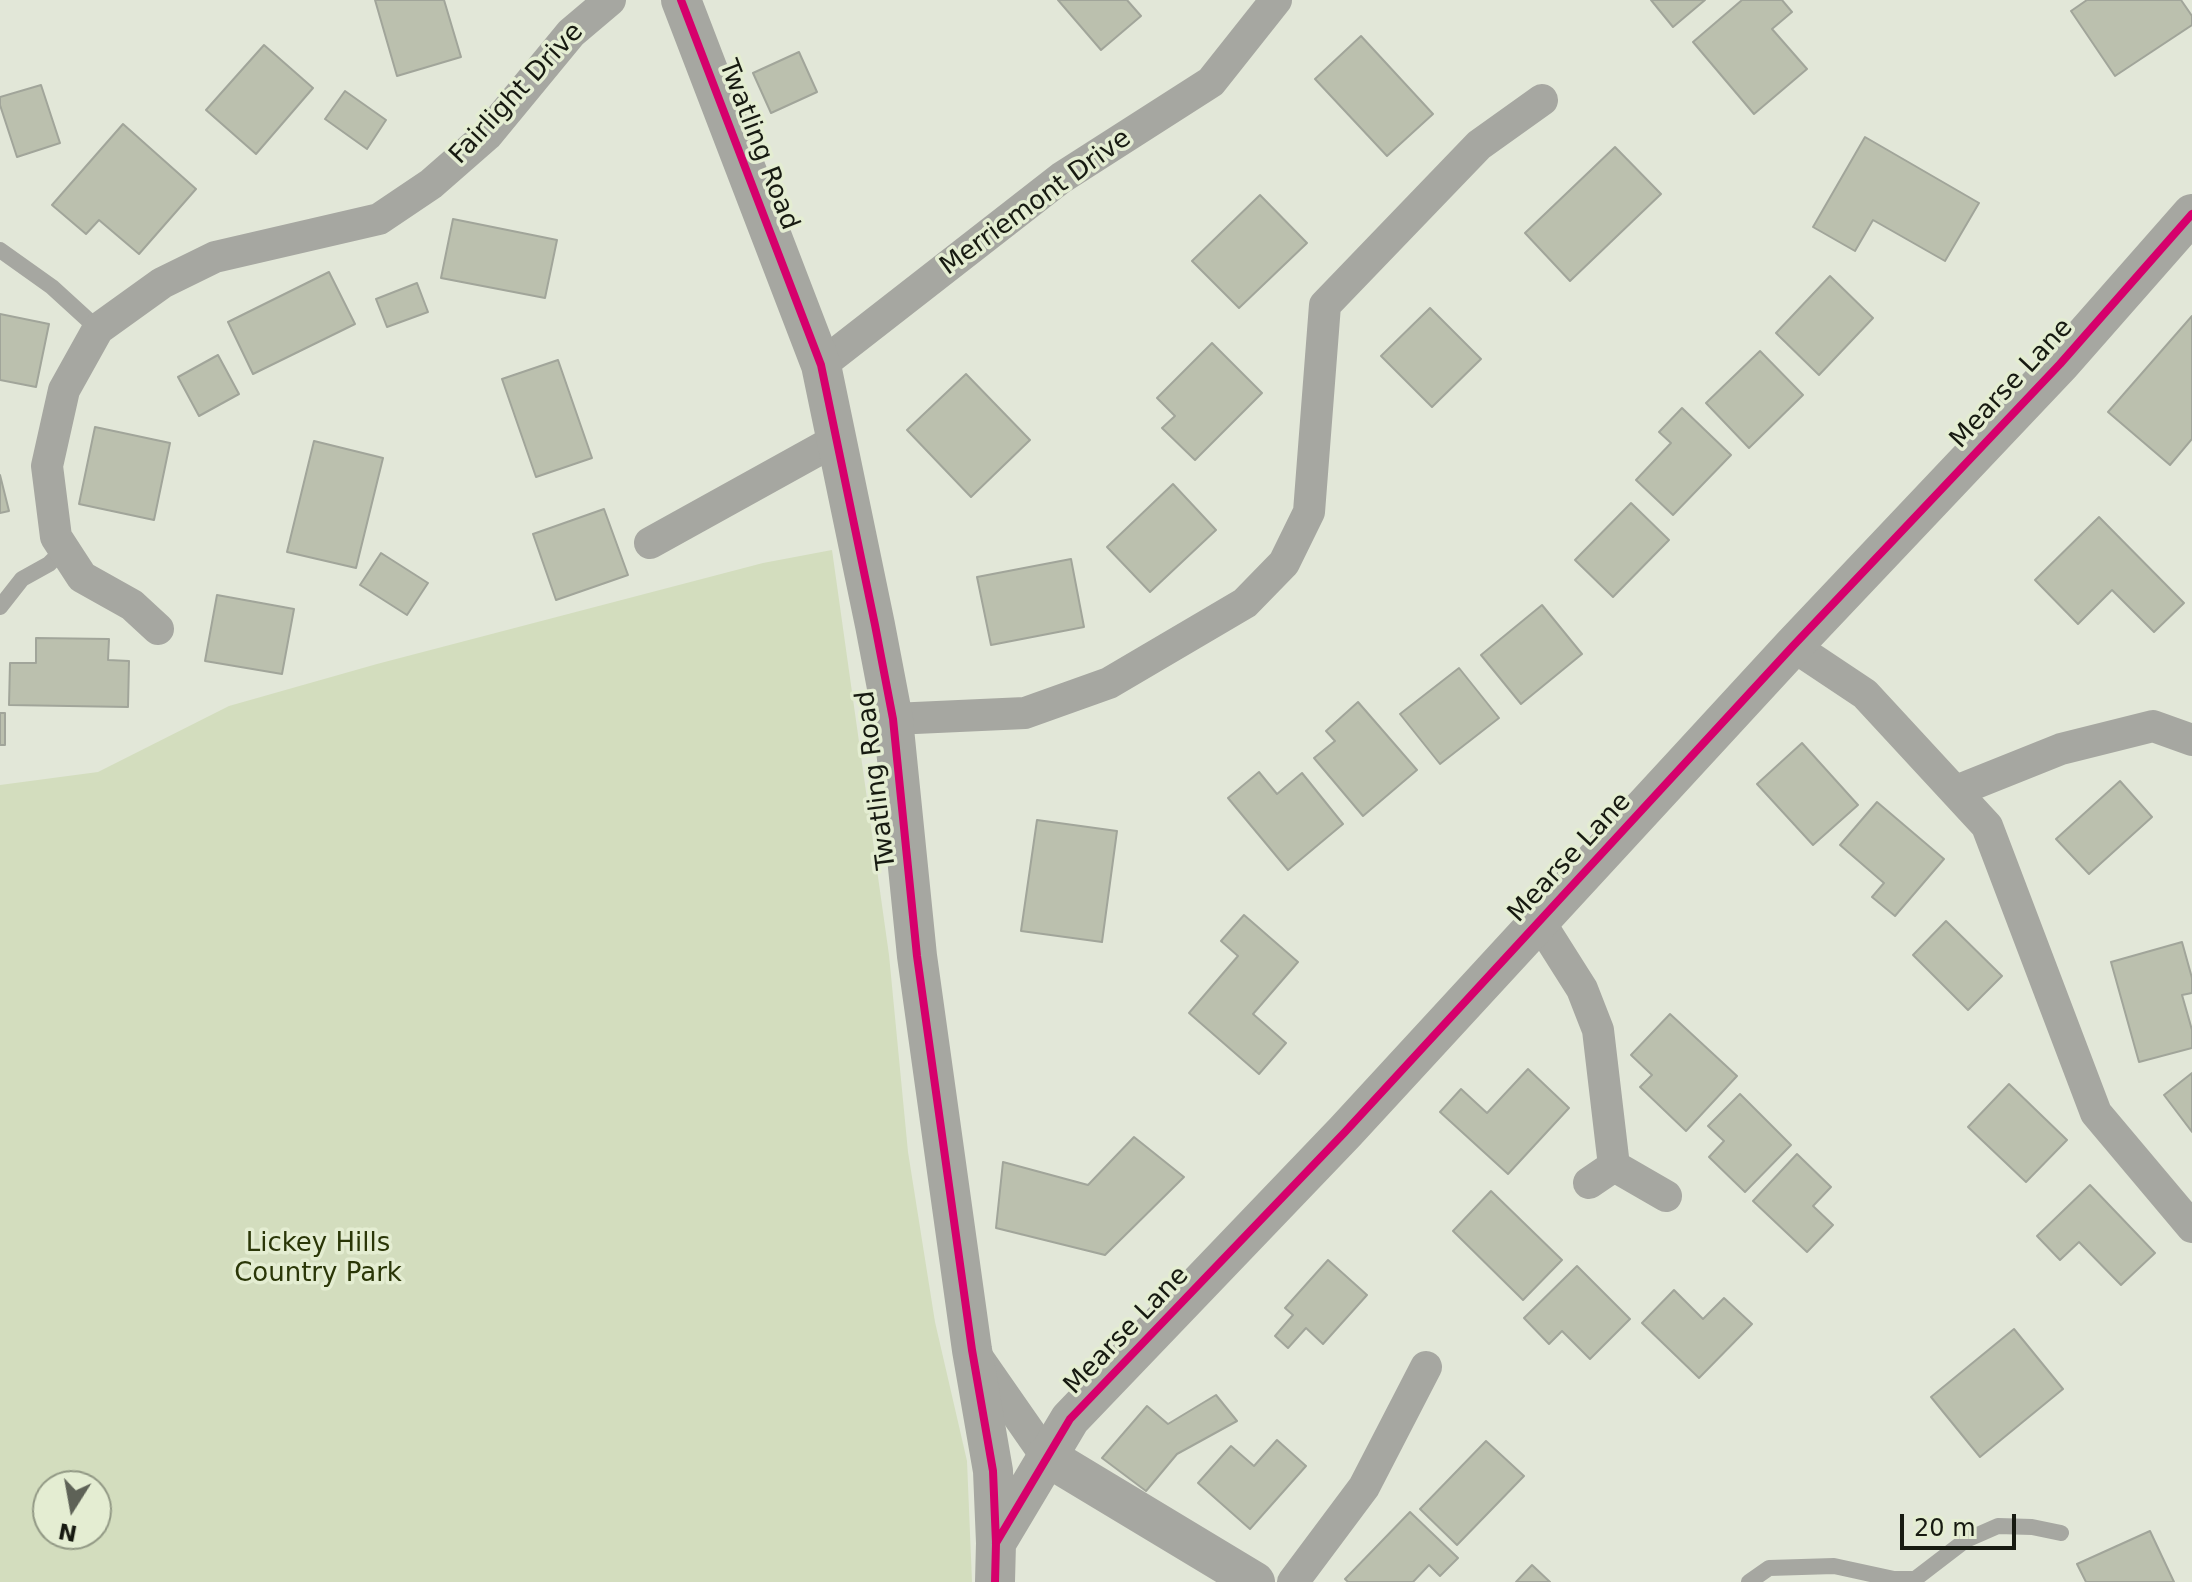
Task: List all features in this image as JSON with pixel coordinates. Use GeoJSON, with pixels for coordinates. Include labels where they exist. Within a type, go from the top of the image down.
{"type":"FeatureCollection","features":[{"type":"Feature","properties":{"kind":"street","name":"Fairlight Drive"},"geometry":{"type":"LineString","coordinates":[[158,629],[132,605],[82,577],[56,537],[47,466],[64,390],[98,329],[162,283],[215,257],[379,219],[431,184],[487,135],[571,33],[610,0]]}},
{"type":"Feature","properties":{"kind":"street","name":"Twatling Road"},"geometry":{"type":"LineString","coordinates":[[681,0],[821,365],[893,719],[917,956],[972,1350],[993,1471],[995,1582]]}},
{"type":"Feature","properties":{"kind":"street","name":"Merriemont Drive"},"geometry":{"type":"LineString","coordinates":[[821,365],[1061,178],[1211,82],[1276,0]]}},
{"type":"Feature","properties":{"kind":"street"},"geometry":{"type":"LineString","coordinates":[[893,719],[1025,713],[1109,683],[1245,603],[1284,563],[1309,512],[1325,305],[1479,145],[1542,100]]}},
{"type":"Feature","properties":{"kind":"street","name":"Mearse Lane"},"geometry":{"type":"LineString","coordinates":[[996,1543],[1070,1419],[1345,1132],[1793,646],[2060,364],[2192,214]]}},
{"type":"Feature","properties":{"kind":"street"},"geometry":{"type":"LineString","coordinates":[[650,543],[836,440]]}},
{"type":"Feature","properties":{"kind":"street"},"geometry":{"type":"LineString","coordinates":[[1793,646],[1865,694],[1987,826],[2096,1113],[2192,1227]]}},
{"type":"Feature","properties":{"kind":"street"},"geometry":{"type":"LineString","coordinates":[[1956,791],[2061,749],[2153,726],[2192,740]]}},
{"type":"Feature","properties":{"kind":"street"},"geometry":{"type":"LineString","coordinates":[[1539,921],[1582,989],[1598,1030],[1602,1174],[1666,1196]]}},
{"type":"Feature","properties":{"kind":"street"},"geometry":{"type":"LineString","coordinates":[[972,1350],[1046,1456],[1255,1582]]}},
{"type":"Feature","properties":{"kind":"street"},"geometry":{"type":"LineString","coordinates":[[1293,1582],[1364,1487],[1426,1367]]}},
{"type":"Feature","properties":{"kind":"lane"},"geometry":{"type":"LineString","coordinates":[[0,250],[52,287],[98,329]]}},
{"type":"Feature","properties":{"kind":"lane"},"geometry":{"type":"LineString","coordinates":[[0,607],[22,579],[49,564],[64,549]]}},
{"type":"Feature","properties":{"kind":"lane"},"geometry":{"type":"LineString","coordinates":[[1749,1582],[1769,1568],[1834,1566],[1894,1579],[1915,1579],[1966,1540],[1998,1526],[2032,1527],[2061,1533]]}},
{"type":"Feature","properties":{"kind":"green space","name":"Lickey Hills Country Park"},"geometry":{"type":"Polygon","coordinates":[[[832,550],[889,955],[908,1152],[935,1322],[967,1461],[972,1582],[0,1582],[0,785],[98,772],[229,706],[763,563],[832,550]]]}},
{"type":"Feature","properties":{"kind":"building"},"geometry":{"type":"Polygon","coordinates":[[[375,0],[444,0],[461,57],[397,76],[375,0]]]}},
{"type":"Feature","properties":{"kind":"building"},"geometry":{"type":"Polygon","coordinates":[[[1058,0],[1127,0],[1141,16],[1101,50],[1058,0]]]}},
{"type":"Feature","properties":{"kind":"building"},"geometry":{"type":"Polygon","coordinates":[[[1651,0],[1705,0],[1673,27],[1651,0]]]}},
{"type":"Feature","properties":{"kind":"building"},"geometry":{"type":"Polygon","coordinates":[[[1742,0],[1782,0],[1792,12],[1772,29],[1807,69],[1754,114],[1693,42],[1742,0]]]}},
{"type":"Feature","properties":{"kind":"building"},"geometry":{"type":"Polygon","coordinates":[[[2087,0],[2181,0],[2192,16],[2192,25],[2115,76],[2071,11],[2087,0]]]}},
{"type":"Feature","properties":{"kind":"building"},"geometry":{"type":"Polygon","coordinates":[[[1361,36],[1433,114],[1387,156],[1315,79],[1361,36]]]}},
{"type":"Feature","properties":{"kind":"building"},"geometry":{"type":"Polygon","coordinates":[[[264,45],[313,88],[256,154],[206,110],[264,45]]]}},
{"type":"Feature","properties":{"kind":"building"},"geometry":{"type":"Polygon","coordinates":[[[799,52],[817,92],[771,113],[753,73],[799,52]]]}},
{"type":"Feature","properties":{"kind":"building"},"geometry":{"type":"Polygon","coordinates":[[[41,85],[60,143],[17,157],[0,97],[41,85]]]}},
{"type":"Feature","properties":{"kind":"building"},"geometry":{"type":"Polygon","coordinates":[[[345,91],[386,120],[367,149],[325,119],[345,91]]]}},
{"type":"Feature","properties":{"kind":"building"},"geometry":{"type":"Polygon","coordinates":[[[123,124],[196,189],[139,254],[99,220],[86,234],[52,205],[123,124]]]}},
{"type":"Feature","properties":{"kind":"building"},"geometry":{"type":"Polygon","coordinates":[[[1865,137],[1979,203],[1945,261],[1873,220],[1855,251],[1813,227],[1865,137]]]}},
{"type":"Feature","properties":{"kind":"building"},"geometry":{"type":"Polygon","coordinates":[[[1615,147],[1661,194],[1570,281],[1525,233],[1615,147]]]}},
{"type":"Feature","properties":{"kind":"building"},"geometry":{"type":"Polygon","coordinates":[[[1260,195],[1307,243],[1239,308],[1192,261],[1260,195]]]}},
{"type":"Feature","properties":{"kind":"building"},"geometry":{"type":"Polygon","coordinates":[[[453,219],[557,240],[545,298],[441,278],[453,219]]]}},
{"type":"Feature","properties":{"kind":"building"},"geometry":{"type":"Polygon","coordinates":[[[329,272],[355,324],[253,374],[228,322],[329,272]]]}},
{"type":"Feature","properties":{"kind":"building"},"geometry":{"type":"Polygon","coordinates":[[[1830,276],[1873,318],[1819,375],[1776,333],[1830,276]]]}},
{"type":"Feature","properties":{"kind":"building"},"geometry":{"type":"Polygon","coordinates":[[[417,283],[428,312],[387,327],[376,299],[417,283]]]}},
{"type":"Feature","properties":{"kind":"building"},"geometry":{"type":"Polygon","coordinates":[[[1430,308],[1481,359],[1432,407],[1381,356],[1430,308]]]}},
{"type":"Feature","properties":{"kind":"building"},"geometry":{"type":"Polygon","coordinates":[[[0,314],[49,324],[36,387],[0,380],[0,314]]]}},
{"type":"Feature","properties":{"kind":"building"},"geometry":{"type":"Polygon","coordinates":[[[2192,316],[2192,439],[2170,465],[2108,412],[2192,316]]]}},
{"type":"Feature","properties":{"kind":"building"},"geometry":{"type":"Polygon","coordinates":[[[1212,343],[1262,393],[1195,460],[1162,428],[1175,416],[1157,398],[1212,343]]]}},
{"type":"Feature","properties":{"kind":"building"},"geometry":{"type":"Polygon","coordinates":[[[1760,351],[1803,395],[1749,448],[1706,403],[1760,351]]]}},
{"type":"Feature","properties":{"kind":"building"},"geometry":{"type":"Polygon","coordinates":[[[218,355],[239,394],[199,416],[178,377],[218,355]]]}},
{"type":"Feature","properties":{"kind":"building"},"geometry":{"type":"Polygon","coordinates":[[[558,360],[592,458],[536,477],[502,379],[558,360]]]}},
{"type":"Feature","properties":{"kind":"building"},"geometry":{"type":"Polygon","coordinates":[[[966,374],[1030,440],[971,497],[907,430],[966,374]]]}},
{"type":"Feature","properties":{"kind":"building"},"geometry":{"type":"Polygon","coordinates":[[[1682,408],[1731,455],[1673,515],[1636,480],[1671,443],[1659,432],[1682,408]]]}},
{"type":"Feature","properties":{"kind":"building"},"geometry":{"type":"Polygon","coordinates":[[[95,427],[170,443],[154,520],[79,504],[95,427]]]}},
{"type":"Feature","properties":{"kind":"building"},"geometry":{"type":"Polygon","coordinates":[[[314,441],[383,458],[356,568],[287,552],[314,441]]]}},
{"type":"Feature","properties":{"kind":"building"},"geometry":{"type":"Polygon","coordinates":[[[0,475],[9,511],[0,513],[0,475]]]}},
{"type":"Feature","properties":{"kind":"building"},"geometry":{"type":"Polygon","coordinates":[[[1173,484],[1216,530],[1150,592],[1107,547],[1173,484]]]}},
{"type":"Feature","properties":{"kind":"building"},"geometry":{"type":"Polygon","coordinates":[[[1631,503],[1669,540],[1613,597],[1575,560],[1631,503]]]}},
{"type":"Feature","properties":{"kind":"building"},"geometry":{"type":"Polygon","coordinates":[[[604,509],[628,575],[556,600],[533,534],[604,509]]]}},
{"type":"Feature","properties":{"kind":"building"},"geometry":{"type":"Polygon","coordinates":[[[2099,517],[2184,603],[2154,632],[2112,590],[2078,624],[2035,580],[2099,517]]]}},
{"type":"Feature","properties":{"kind":"building"},"geometry":{"type":"Polygon","coordinates":[[[381,553],[428,583],[407,615],[360,585],[381,553]]]}},
{"type":"Feature","properties":{"kind":"building"},"geometry":{"type":"Polygon","coordinates":[[[1071,559],[1084,627],[991,645],[977,577],[1071,559]]]}},
{"type":"Feature","properties":{"kind":"building"},"geometry":{"type":"Polygon","coordinates":[[[217,595],[294,609],[282,674],[205,661],[217,595]]]}},
{"type":"Feature","properties":{"kind":"building"},"geometry":{"type":"Polygon","coordinates":[[[1542,605],[1582,654],[1521,704],[1481,655],[1542,605]]]}},
{"type":"Feature","properties":{"kind":"building"},"geometry":{"type":"Polygon","coordinates":[[[36,638],[109,639],[108,660],[129,661],[128,707],[9,705],[10,663],[36,663],[36,638]]]}},
{"type":"Feature","properties":{"kind":"building"},"geometry":{"type":"Polygon","coordinates":[[[1459,668],[1499,718],[1440,764],[1400,714],[1459,668]]]}},
{"type":"Feature","properties":{"kind":"building"},"geometry":{"type":"Polygon","coordinates":[[[1358,702],[1417,770],[1363,816],[1314,758],[1335,741],[1326,731],[1358,702]]]}},
{"type":"Feature","properties":{"kind":"building"},"geometry":{"type":"Polygon","coordinates":[[[0,713],[5,713],[5,745],[0,745],[0,713]]]}},
{"type":"Feature","properties":{"kind":"building"},"geometry":{"type":"Polygon","coordinates":[[[1802,743],[1858,805],[1813,845],[1757,784],[1802,743]]]}},
{"type":"Feature","properties":{"kind":"building"},"geometry":{"type":"Polygon","coordinates":[[[1259,772],[1277,794],[1302,773],[1343,824],[1288,870],[1228,798],[1259,772]]]}},
{"type":"Feature","properties":{"kind":"building"},"geometry":{"type":"Polygon","coordinates":[[[2120,781],[2152,817],[2089,874],[2056,839],[2120,781]]]}},
{"type":"Feature","properties":{"kind":"building"},"geometry":{"type":"Polygon","coordinates":[[[1877,802],[1944,859],[1895,916],[1872,897],[1884,883],[1840,845],[1877,802]]]}},
{"type":"Feature","properties":{"kind":"building"},"geometry":{"type":"Polygon","coordinates":[[[1037,820],[1117,831],[1102,942],[1021,931],[1037,820]]]}},
{"type":"Feature","properties":{"kind":"building"},"geometry":{"type":"Polygon","coordinates":[[[1244,915],[1298,962],[1253,1014],[1286,1043],[1259,1074],[1189,1013],[1238,956],[1221,941],[1244,915]]]}},
{"type":"Feature","properties":{"kind":"building"},"geometry":{"type":"Polygon","coordinates":[[[1946,921],[2002,976],[1968,1010],[1913,955],[1946,921]]]}},
{"type":"Feature","properties":{"kind":"building"},"geometry":{"type":"Polygon","coordinates":[[[2182,942],[2192,978],[2192,993],[2182,995],[2192,1030],[2192,1048],[2139,1062],[2111,962],[2182,942]]]}},
{"type":"Feature","properties":{"kind":"building"},"geometry":{"type":"Polygon","coordinates":[[[1670,1014],[1737,1076],[1686,1131],[1640,1087],[1652,1075],[1631,1055],[1670,1014]]]}},
{"type":"Feature","properties":{"kind":"building"},"geometry":{"type":"Polygon","coordinates":[[[1528,1069],[1569,1108],[1508,1174],[1440,1112],[1461,1089],[1487,1113],[1528,1069]]]}},
{"type":"Feature","properties":{"kind":"building"},"geometry":{"type":"Polygon","coordinates":[[[2192,1073],[2192,1132],[2164,1095],[2192,1073]]]}},
{"type":"Feature","properties":{"kind":"building"},"geometry":{"type":"Polygon","coordinates":[[[2009,1084],[2067,1140],[2026,1182],[1968,1127],[2009,1084]]]}},
{"type":"Feature","properties":{"kind":"building"},"geometry":{"type":"Polygon","coordinates":[[[1740,1094],[1791,1145],[1745,1192],[1709,1157],[1724,1141],[1708,1126],[1740,1094]]]}},
{"type":"Feature","properties":{"kind":"building"},"geometry":{"type":"Polygon","coordinates":[[[1134,1137],[1184,1177],[1105,1255],[996,1228],[1003,1162],[1088,1185],[1134,1137]]]}},
{"type":"Feature","properties":{"kind":"building"},"geometry":{"type":"Polygon","coordinates":[[[1797,1154],[1831,1187],[1813,1206],[1833,1225],[1807,1252],[1753,1201],[1797,1154]]]}},
{"type":"Feature","properties":{"kind":"building"},"geometry":{"type":"Polygon","coordinates":[[[2090,1185],[2155,1253],[2121,1285],[2079,1242],[2060,1260],[2037,1236],[2090,1185]]]}},
{"type":"Feature","properties":{"kind":"building"},"geometry":{"type":"Polygon","coordinates":[[[1491,1191],[1562,1260],[1523,1300],[1453,1231],[1491,1191]]]}},
{"type":"Feature","properties":{"kind":"building"},"geometry":{"type":"Polygon","coordinates":[[[1328,1260],[1367,1295],[1323,1344],[1306,1328],[1288,1348],[1275,1336],[1293,1315],[1285,1308],[1328,1260]]]}},
{"type":"Feature","properties":{"kind":"building"},"geometry":{"type":"Polygon","coordinates":[[[1577,1266],[1630,1319],[1590,1359],[1562,1331],[1549,1344],[1524,1318],[1577,1266]]]}},
{"type":"Feature","properties":{"kind":"building"},"geometry":{"type":"Polygon","coordinates":[[[1674,1290],[1703,1319],[1724,1298],[1752,1324],[1699,1378],[1642,1323],[1674,1290]]]}},
{"type":"Feature","properties":{"kind":"building"},"geometry":{"type":"Polygon","coordinates":[[[2014,1329],[2063,1389],[1980,1457],[1931,1397],[2014,1329]]]}},
{"type":"Feature","properties":{"kind":"building"},"geometry":{"type":"Polygon","coordinates":[[[1216,1395],[1237,1421],[1177,1454],[1146,1491],[1102,1458],[1147,1406],[1168,1424],[1216,1395]]]}},
{"type":"Feature","properties":{"kind":"building"},"geometry":{"type":"Polygon","coordinates":[[[1277,1440],[1306,1466],[1250,1529],[1198,1483],[1231,1446],[1254,1466],[1277,1440]]]}},
{"type":"Feature","properties":{"kind":"building"},"geometry":{"type":"Polygon","coordinates":[[[1486,1441],[1524,1476],[1457,1545],[1420,1509],[1486,1441]]]}},
{"type":"Feature","properties":{"kind":"building"},"geometry":{"type":"Polygon","coordinates":[[[1410,1512],[1458,1558],[1440,1576],[1429,1565],[1413,1582],[1348,1582],[1345,1579],[1410,1512]]]}},
{"type":"Feature","properties":{"kind":"building"},"geometry":{"type":"Polygon","coordinates":[[[2150,1531],[2174,1582],[2086,1582],[2077,1564],[2150,1531]]]}},
{"type":"Feature","properties":{"kind":"building"},"geometry":{"type":"Polygon","coordinates":[[[1532,1565],[1550,1582],[1516,1582],[1532,1565]]]}},
{"type":"Feature","properties":{"kind":"cycle path"},"geometry":{"type":"LineString","coordinates":[[681,0],[821,365],[875,625],[893,719],[917,956],[972,1350],[993,1471],[995,1582]]}},
{"type":"Feature","properties":{"kind":"cycle path"},"geometry":{"type":"LineString","coordinates":[[996,1543],[1070,1419],[1345,1132],[1793,646],[2060,364],[2192,214]]}}]}
